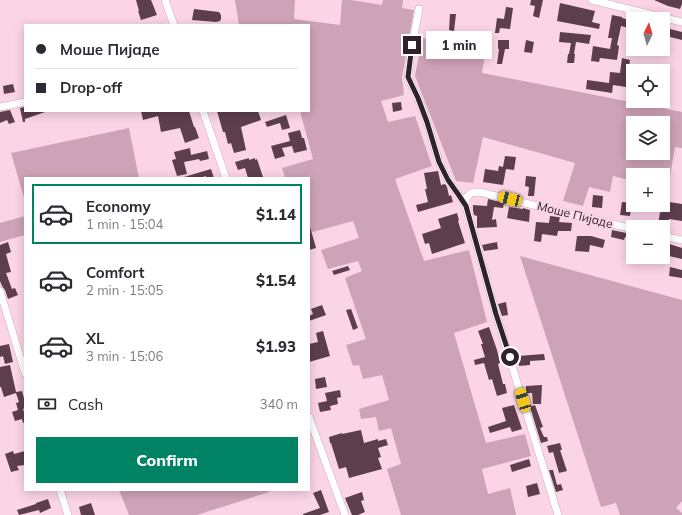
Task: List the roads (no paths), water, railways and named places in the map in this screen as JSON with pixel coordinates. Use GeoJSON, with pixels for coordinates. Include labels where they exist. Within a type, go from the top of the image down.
{"type":"FeatureCollection","features":[{"type":"Feature","properties":{"kind":"street"},"geometry":{"type":"LineString","coordinates":[[165,0],[174,24]]}},
{"type":"Feature","properties":{"kind":"street"},"geometry":{"type":"LineString","coordinates":[[592,0],[682,22]]}},
{"type":"Feature","properties":{"kind":"street"},"geometry":{"type":"LineString","coordinates":[[419,9],[408,77],[421,104],[439,162],[448,180],[466,206],[496,314],[558,515]]}},
{"type":"Feature","properties":{"kind":"street"},"geometry":{"type":"LineString","coordinates":[[0,107],[24,102]]}},
{"type":"Feature","properties":{"kind":"street"},"geometry":{"type":"LineString","coordinates":[[203,112],[226,177]]}},
{"type":"Feature","properties":{"kind":"street","name":"Моше Пијаде"},"geometry":{"type":"LineString","coordinates":[[466,206],[466,198],[468,195],[479,192],[626,227]]}},
{"type":"Feature","properties":{"kind":"street"},"geometry":{"type":"LineString","coordinates":[[670,237],[682,240]]}},
{"type":"Feature","properties":{"kind":"street"},"geometry":{"type":"LineString","coordinates":[[0,291],[24,370]]}},
{"type":"Feature","properties":{"kind":"street"},"geometry":{"type":"LineString","coordinates":[[310,420],[345,515]]}},
{"type":"Feature","properties":{"kind":"street"},"geometry":{"type":"LineString","coordinates":[[60,491],[68,515]]}}]}
